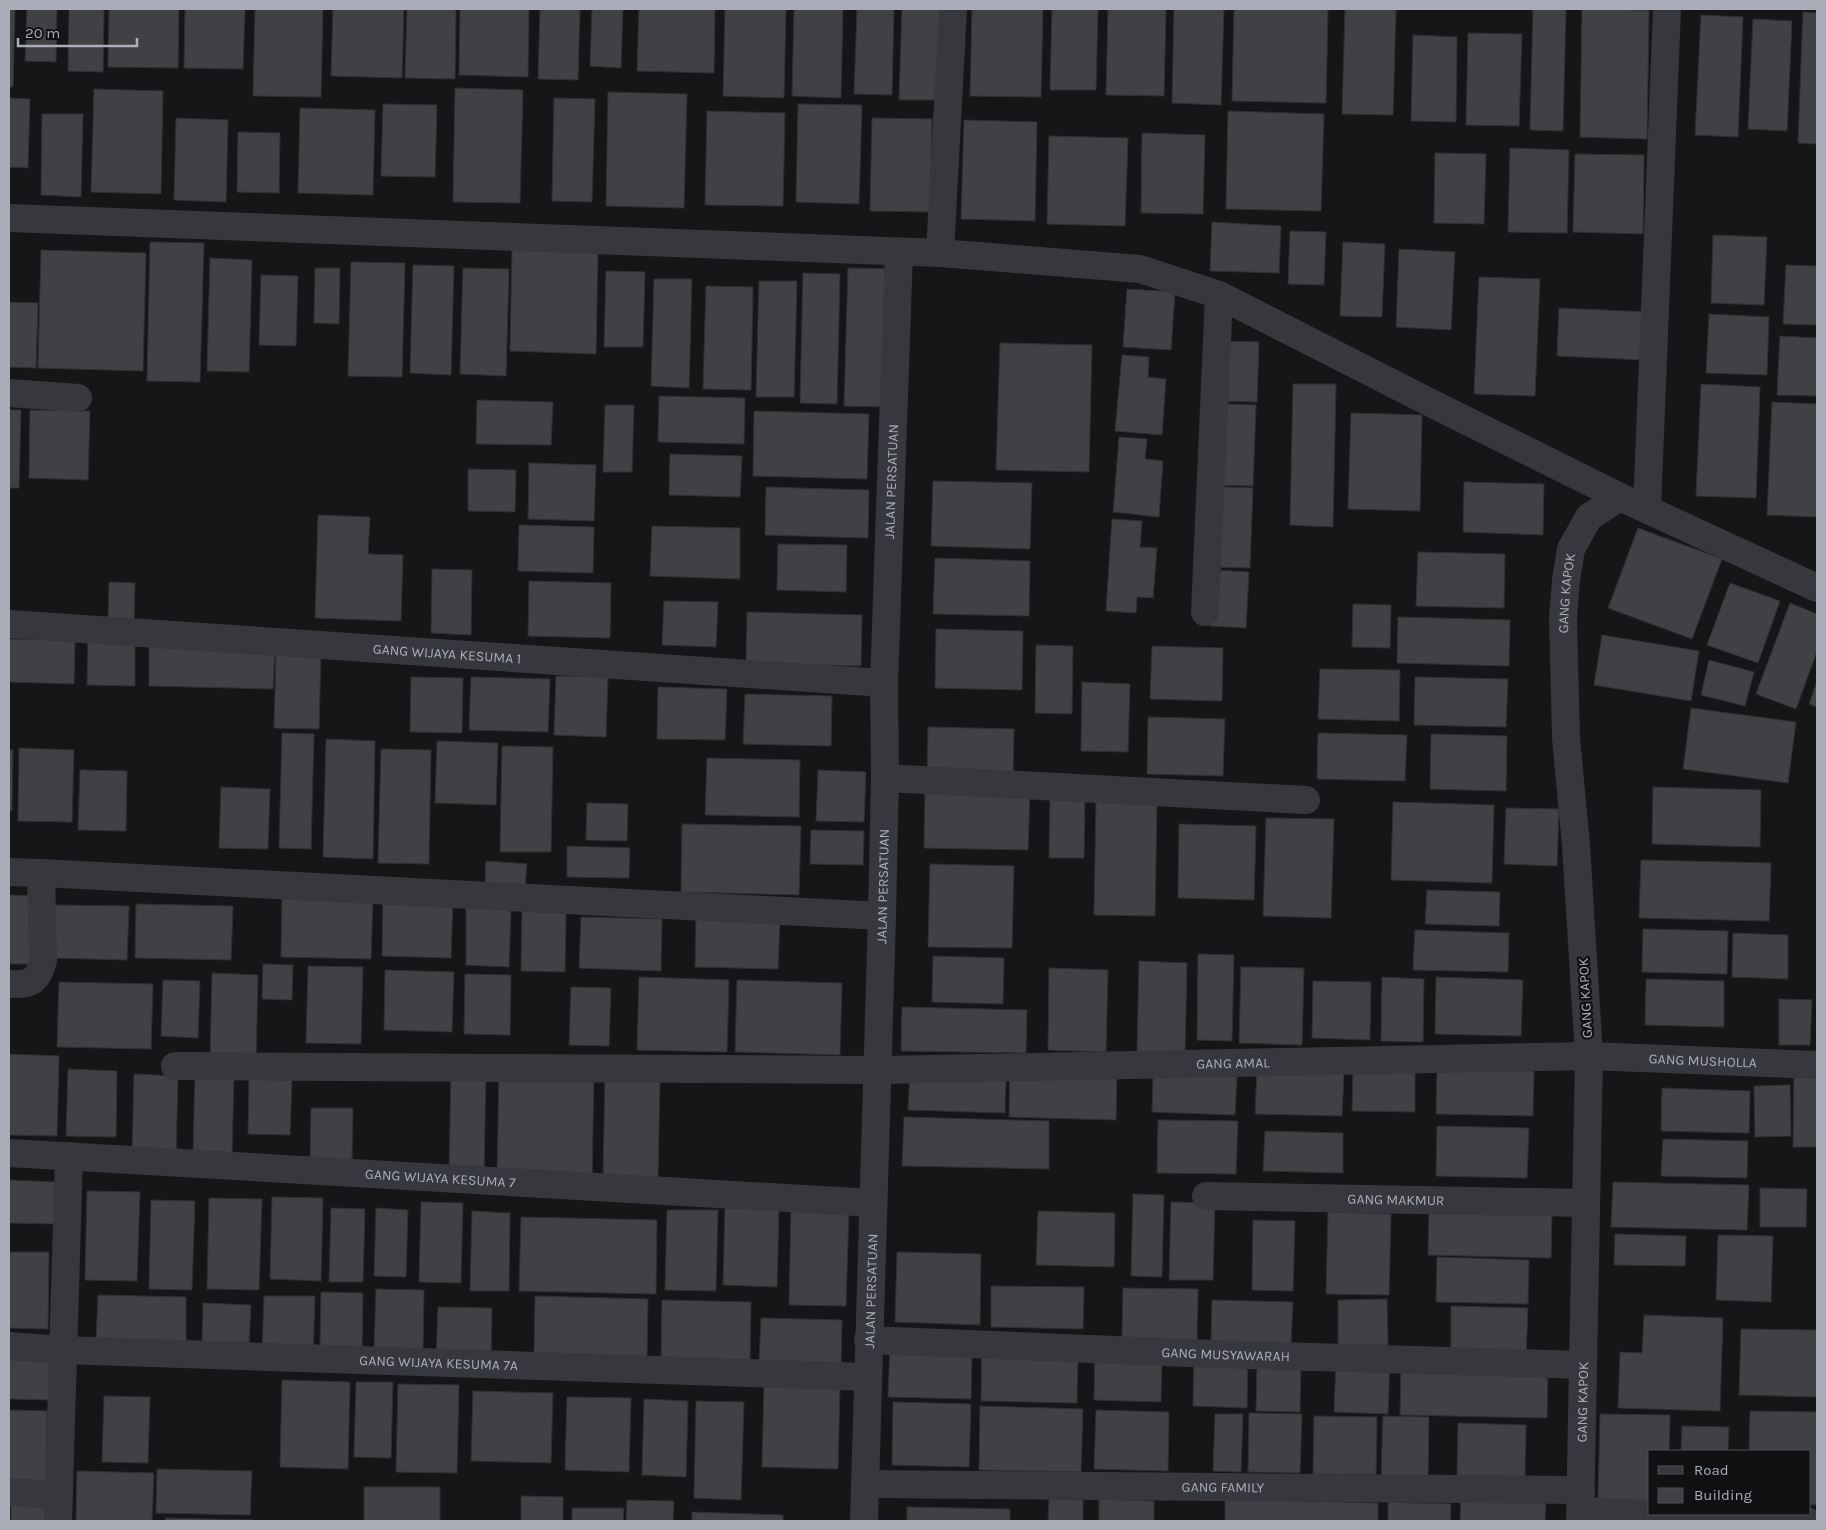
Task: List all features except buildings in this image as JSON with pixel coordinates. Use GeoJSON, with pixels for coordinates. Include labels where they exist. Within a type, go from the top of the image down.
{"type":"FeatureCollection","features":[{"type":"Feature","properties":{"kind":"street"},"geometry":{"type":"LineString","coordinates":[[940,253],[953,9]]}},
{"type":"Feature","properties":{"kind":"street"},"geometry":{"type":"LineString","coordinates":[[1647,509],[1667,9]]}},
{"type":"Feature","properties":{"kind":"street"},"geometry":{"type":"LineString","coordinates":[[9,218],[940,253],[1140,269],[1219,294],[1426,401],[1620,497],[1817,588]]}},
{"type":"Feature","properties":{"kind":"street","name":"JALAN PERSATUAN"},"geometry":{"type":"LineString","coordinates":[[864,1521],[882,916],[885,778],[884,683],[899,252]]}},
{"type":"Feature","properties":{"kind":"street"},"geometry":{"type":"LineString","coordinates":[[1205,612],[1219,294]]}},
{"type":"Feature","properties":{"kind":"street"},"geometry":{"type":"LineString","coordinates":[[9,393],[78,398]]}},
{"type":"Feature","properties":{"kind":"street","name":"GANG KAPOK"},"geometry":{"type":"LineString","coordinates":[[1581,1508],[1588,1056],[1576,845],[1566,738],[1563,619],[1571,549],[1589,518],[1620,497]]}},
{"type":"Feature","properties":{"kind":"street","name":"GANG WIJAYA KESUMA 1"},"geometry":{"type":"LineString","coordinates":[[9,624],[884,683]]}},
{"type":"Feature","properties":{"kind":"street"},"geometry":{"type":"LineString","coordinates":[[885,778],[1306,800]]}},
{"type":"Feature","properties":{"kind":"street"},"geometry":{"type":"LineString","coordinates":[[9,872],[882,916]]}},
{"type":"Feature","properties":{"kind":"street"},"geometry":{"type":"LineString","coordinates":[[9,984],[24,984],[34,981],[40,972],[43,960],[42,873]]}},
{"type":"Feature","properties":{"kind":"street","name":"GANG MUSHOLLA"},"geometry":{"type":"LineString","coordinates":[[1588,1056],[1817,1064]]}},
{"type":"Feature","properties":{"kind":"street","name":"GANG AMAL"},"geometry":{"type":"LineString","coordinates":[[175,1066],[877,1070],[1588,1056]]}},
{"type":"Feature","properties":{"kind":"street","name":"GANG WIJAYA KESUMA 7"},"geometry":{"type":"LineString","coordinates":[[9,1153],[872,1203]]}},
{"type":"Feature","properties":{"kind":"street"},"geometry":{"type":"LineString","coordinates":[[9,1492],[58,1508],[69,1156]]}},
{"type":"Feature","properties":{"kind":"street","name":"GANG MAKMUR"},"geometry":{"type":"LineString","coordinates":[[1206,1196],[1586,1203]]}},
{"type":"Feature","properties":{"kind":"street","name":"GANG MUSYAWARAH"},"geometry":{"type":"LineString","coordinates":[[868,1340],[1224,1355],[1583,1365]]}},
{"type":"Feature","properties":{"kind":"street","name":"GANG WIJAYA KESUMA 7A"},"geometry":{"type":"LineString","coordinates":[[9,1346],[63,1350],[868,1377]]}},
{"type":"Feature","properties":{"kind":"street","name":"GANG FAMILY"},"geometry":{"type":"LineString","coordinates":[[865,1484],[1648,1512]]}},
{"type":"Feature","properties":{"kind":"street","name":"GANG FAMILY"},"geometry":{"type":"LineString","coordinates":[[1703,1515],[1807,1521]]}}]}
